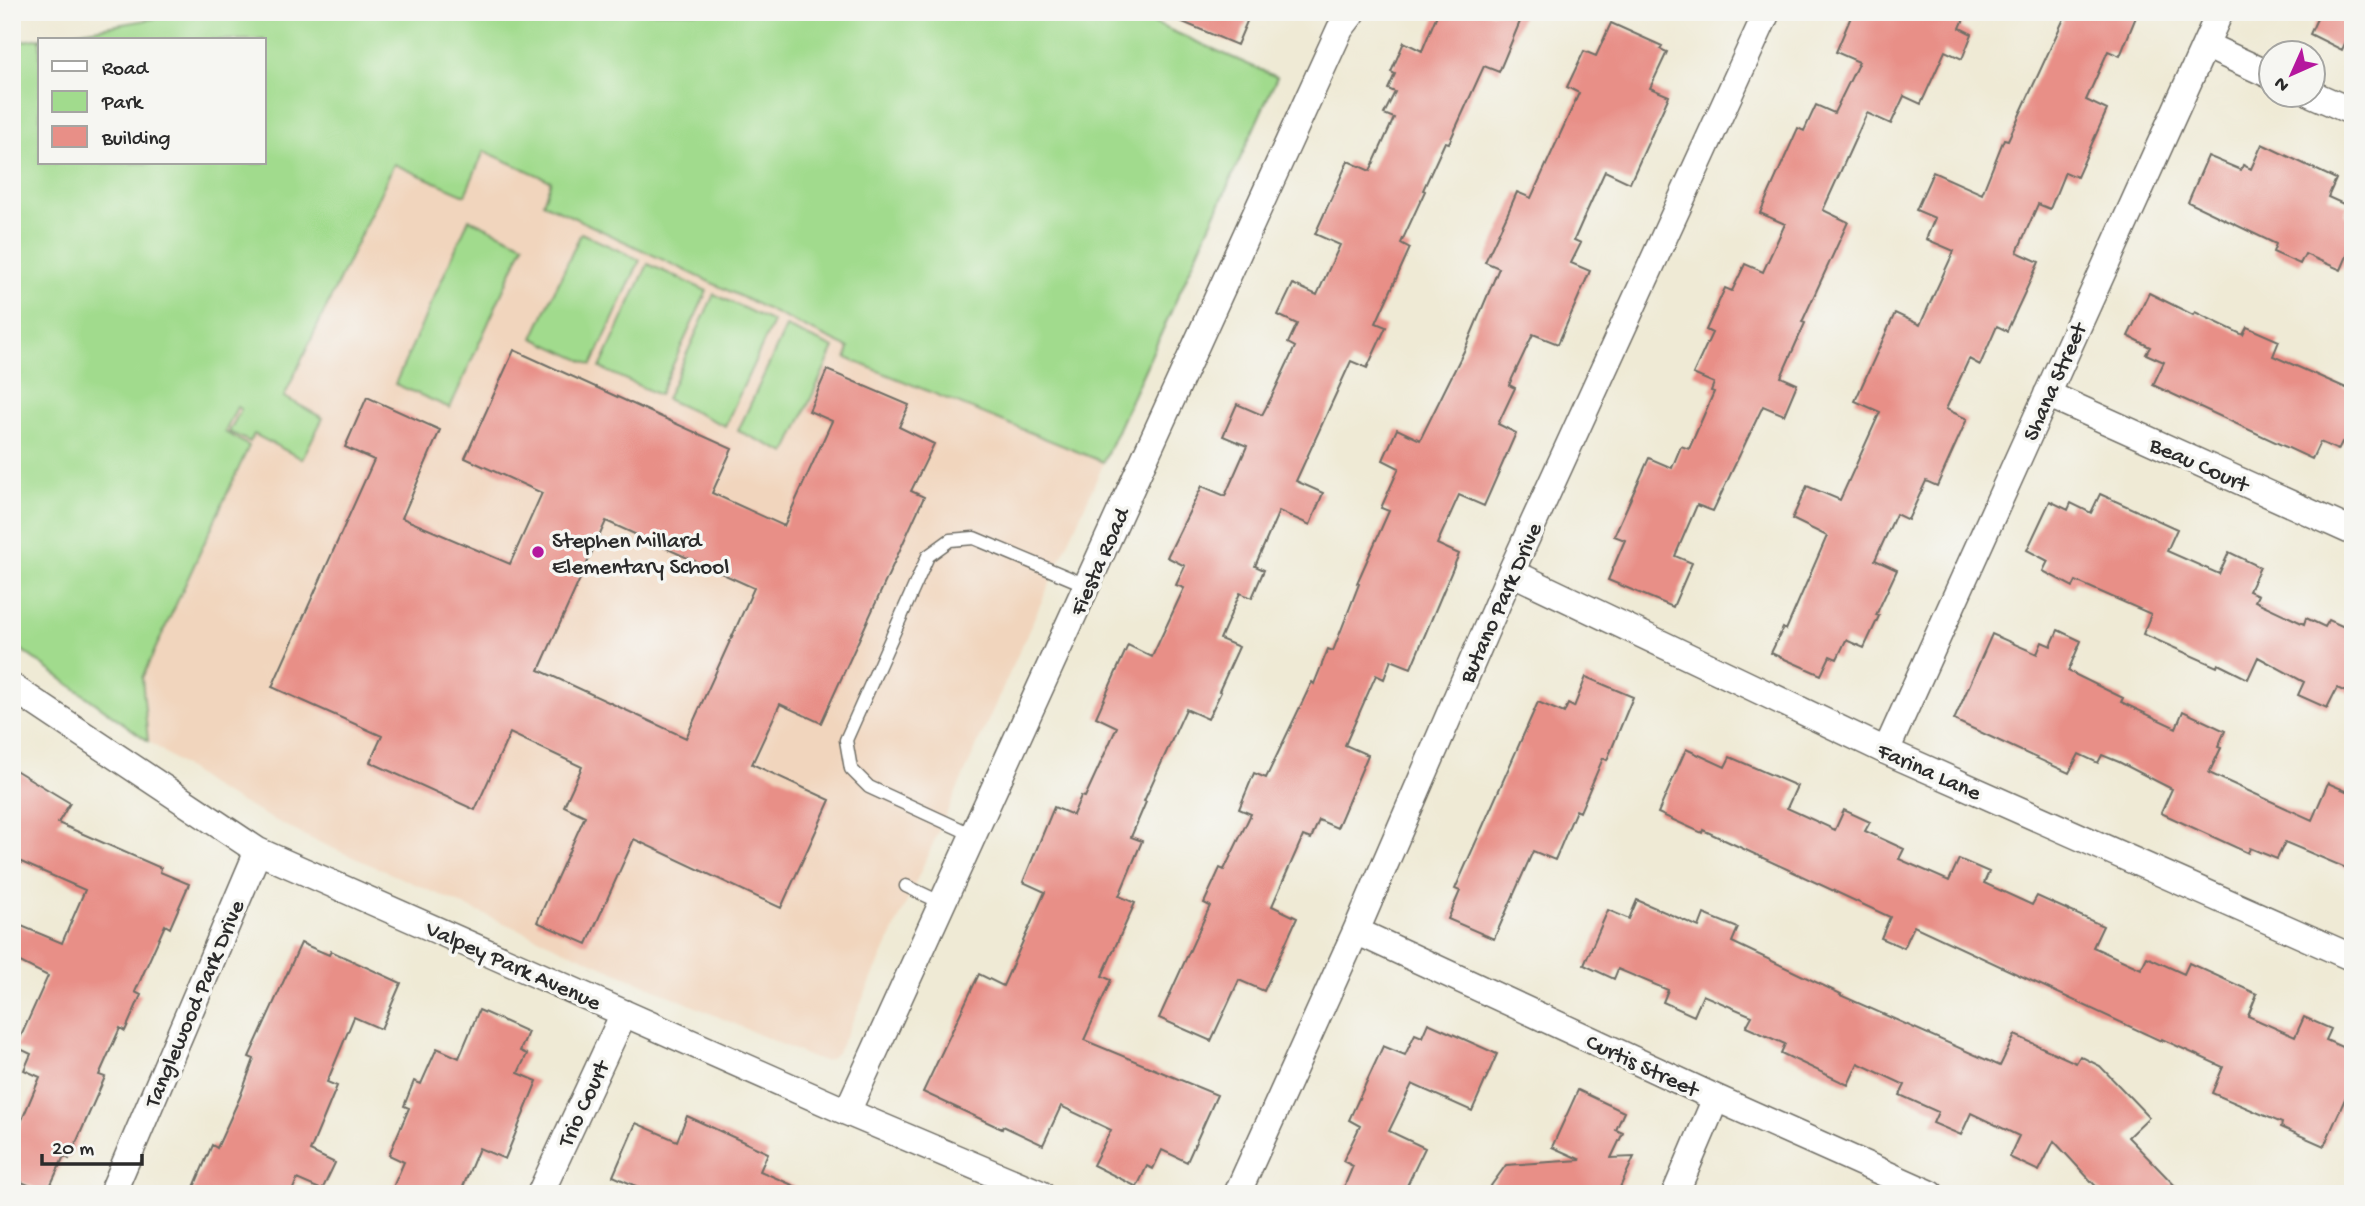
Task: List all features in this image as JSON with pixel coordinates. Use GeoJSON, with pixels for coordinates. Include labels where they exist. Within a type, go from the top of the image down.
{"type":"FeatureCollection","features":[{"type":"Feature","properties":{"kind":"street","name":"Fiesta Road"},"geometry":{"type":"LineString","coordinates":[[847,1111],[1340,29],[1353,12]]}},
{"type":"Feature","properties":{"kind":"street","name":"Shana Street"},"geometry":{"type":"LineString","coordinates":[[1886,751],[2220,12]]}},
{"type":"Feature","properties":{"kind":"street","name":"Butano Park Drive"},"geometry":{"type":"LineString","coordinates":[[1237,1194],[1761,14]]}},
{"type":"Feature","properties":{"kind":"street"},"geometry":{"type":"LineString","coordinates":[[2205,45],[2256,69]]}},
{"type":"Feature","properties":{"kind":"street"},"geometry":{"type":"LineString","coordinates":[[2326,99],[2353,112]]}},
{"type":"Feature","properties":{"kind":"street","name":"Beau Court"},"geometry":{"type":"LineString","coordinates":[[2047,394],[2353,532]]}},
{"type":"Feature","properties":{"kind":"street","name":"Farina Lane"},"geometry":{"type":"LineString","coordinates":[[1511,572],[1886,751],[2353,958]]}},
{"type":"Feature","properties":{"kind":"street","name":"Valpey Park Avenue"},"geometry":{"type":"LineString","coordinates":[[12,687],[258,851],[1041,1194]]}},
{"type":"Feature","properties":{"kind":"street","name":"Tanglewood Park Drive"},"geometry":{"type":"LineString","coordinates":[[112,1194],[258,851]]}},
{"type":"Feature","properties":{"kind":"street","name":"Curtis Street"},"geometry":{"type":"LineString","coordinates":[[1356,931],[1716,1098],[1931,1194]]}},
{"type":"Feature","properties":{"kind":"street","name":"Trio Court"},"geometry":{"type":"LineString","coordinates":[[540,1194],[624,1013]]}},
{"type":"Feature","properties":{"kind":"street"},"geometry":{"type":"LineString","coordinates":[[1675,1194],[1716,1098]]}},
{"type":"Feature","properties":{"kind":"lane"},"geometry":{"type":"LineString","coordinates":[[973,835],[869,787],[851,769],[846,740],[928,556],[950,540],[974,538],[1086,585]]}},
{"type":"Feature","properties":{"kind":"lane"},"geometry":{"type":"LineString","coordinates":[[906,886],[942,903]]}},
{"type":"Feature","properties":{"kind":"shaded area","name":"Stephen Millard Elementary School"},"geometry":{"type":"Polygon","coordinates":[[[192,12],[1129,12],[1277,77],[905,906],[849,1029],[831,1059],[815,1059],[307,837],[217,790],[12,643],[12,43],[38,39],[38,164],[266,164],[266,38],[41,38],[192,12]]]}},
{"type":"Feature","properties":{"kind":"green space"},"geometry":{"type":"Polygon","coordinates":[[[192,12],[1129,12],[1277,77],[1103,462],[846,358],[849,348],[543,203],[551,181],[484,151],[465,195],[394,164],[284,397],[323,418],[302,459],[254,434],[250,442],[229,432],[241,409],[237,407],[225,432],[249,446],[142,678],[148,741],[12,643],[12,43],[38,39],[38,164],[266,164],[266,38],[41,38],[192,12]]]}},
{"type":"Feature","properties":{"kind":"green space"},"geometry":{"type":"Polygon","coordinates":[[[469,219],[524,244],[450,408],[395,384],[469,219]]]}},
{"type":"Feature","properties":{"kind":"green space"},"geometry":{"type":"Polygon","coordinates":[[[581,233],[640,260],[592,365],[533,338],[581,233]]]}},
{"type":"Feature","properties":{"kind":"green space"},"geometry":{"type":"Polygon","coordinates":[[[648,264],[707,291],[659,395],[600,368],[648,264]]]}},
{"type":"Feature","properties":{"kind":"green space"},"geometry":{"type":"Polygon","coordinates":[[[714,294],[773,322],[725,426],[666,399],[714,294]]]}},
{"type":"Feature","properties":{"kind":"green space"},"geometry":{"type":"Polygon","coordinates":[[[786,327],[834,348],[786,453],[738,431],[786,327]]]}},
{"type":"Feature","properties":{"kind":"building"},"geometry":{"type":"Polygon","coordinates":[[[1159,12],[1251,12],[1237,45],[1159,12]]]}},
{"type":"Feature","properties":{"kind":"building"},"geometry":{"type":"Polygon","coordinates":[[[1438,12],[1524,12],[1499,72],[1484,66],[1449,143],[1445,142],[1423,190],[1425,191],[1401,243],[1410,248],[1376,323],[1386,327],[1367,368],[1351,361],[1296,481],[1323,493],[1310,525],[1279,511],[1255,566],[1264,570],[1252,598],[1240,593],[1220,639],[1239,647],[1219,691],[1221,692],[1208,719],[1186,709],[1144,801],[1146,802],[1131,837],[1142,841],[1119,896],[1135,903],[1102,976],[1111,980],[1084,1040],[1217,1095],[1187,1162],[1162,1150],[1153,1169],[1147,1166],[1137,1187],[1093,1165],[1111,1130],[1061,1106],[1043,1145],[923,1092],[979,974],[1003,986],[1045,892],[1023,882],[1054,807],[1073,815],[1081,796],[1085,797],[1117,727],[1096,717],[1128,645],[1152,657],[1184,588],[1176,585],[1185,566],[1167,557],[1202,486],[1225,496],[1247,446],[1223,436],[1237,404],[1262,415],[1272,396],[1295,347],[1288,343],[1297,324],[1278,315],[1293,284],[1317,295],[1340,245],[1315,234],[1348,161],[1370,171],[1394,118],[1384,114],[1395,92],[1388,89],[1395,74],[1391,72],[1404,42],[1422,51],[1438,12]]]}},
{"type":"Feature","properties":{"kind":"building"},"geometry":{"type":"Polygon","coordinates":[[[1853,12],[1967,12],[1960,28],[1972,34],[1962,59],[1945,51],[1921,104],[1904,96],[1891,124],[1867,113],[1823,210],[1848,222],[1802,322],[1805,323],[1781,377],[1797,384],[1784,415],[1763,406],[1713,511],[1697,505],[1675,556],[1692,563],[1673,607],[1608,580],[1625,540],[1614,536],[1649,458],[1672,468],[1681,446],[1689,449],[1714,392],[1711,391],[1714,383],[1693,374],[1712,333],[1706,330],[1725,288],[1732,291],[1745,264],[1763,272],[1785,224],[1760,213],[1798,128],[1804,131],[1816,105],[1834,113],[1859,62],[1836,52],[1853,12]]]}},
{"type":"Feature","properties":{"kind":"building"},"geometry":{"type":"Polygon","coordinates":[[[2067,12],[2138,12],[2120,56],[2108,51],[2086,100],[2107,110],[2077,177],[2065,172],[2050,209],[2038,204],[2017,252],[2039,262],[2007,331],[1997,326],[1980,365],[1969,359],[1946,409],[1967,419],[1937,486],[1926,481],[1908,520],[1896,514],[1875,560],[1897,570],[1864,648],[1846,640],[1837,659],[1830,656],[1821,675],[1771,653],[1783,628],[1786,630],[1827,536],[1792,519],[1807,486],[1840,500],[1880,412],[1855,401],[1895,313],[1920,325],[1954,251],[1926,239],[1935,218],[1916,210],[1933,172],[1982,194],[2004,139],[2008,140],[2067,12]]]}},
{"type":"Feature","properties":{"kind":"building"},"geometry":{"type":"Polygon","coordinates":[[[2320,12],[2353,12],[2353,26],[2342,50],[2326,42],[2326,38],[2310,34],[2320,12]]]}},
{"type":"Feature","properties":{"kind":"building"},"geometry":{"type":"Polygon","coordinates":[[[1611,23],[1662,46],[1660,49],[1667,52],[1650,88],[1669,96],[1630,183],[1605,171],[1574,240],[1581,243],[1571,263],[1590,271],[1558,344],[1533,334],[1509,385],[1515,388],[1498,424],[1516,433],[1484,506],[1459,495],[1437,544],[1459,554],[1411,668],[1391,660],[1384,679],[1376,675],[1345,745],[1368,755],[1337,828],[1319,820],[1311,839],[1303,836],[1272,906],[1297,918],[1264,991],[1239,980],[1211,1041],[1159,1018],[1210,906],[1204,903],[1220,868],[1224,870],[1251,814],[1239,809],[1254,773],[1266,778],[1312,682],[1314,684],[1328,649],[1333,651],[1359,584],[1357,583],[1389,511],[1381,508],[1399,468],[1383,460],[1397,429],[1420,440],[1465,349],[1499,268],[1485,262],[1517,192],[1531,198],[1579,93],[1567,87],[1584,51],[1596,56],[1611,23]]]}},
{"type":"Feature","properties":{"kind":"building"},"geometry":{"type":"Polygon","coordinates":[[[2262,144],[2336,179],[2328,197],[2348,206],[2344,214],[2353,218],[2353,242],[2341,270],[2305,254],[2300,264],[2273,252],[2276,244],[2188,202],[2208,156],[2241,170],[2243,165],[2251,169],[2262,144]]]}},
{"type":"Feature","properties":{"kind":"building"},"geometry":{"type":"Polygon","coordinates":[[[2149,293],[2193,315],[2195,312],[2243,335],[2247,327],[2279,341],[2273,356],[2353,391],[2353,447],[2342,442],[2338,450],[2320,442],[2312,459],[2153,385],[2164,362],[2146,354],[2150,347],[2128,336],[2149,293]]]}},
{"type":"Feature","properties":{"kind":"building"},"geometry":{"type":"Polygon","coordinates":[[[514,350],[732,449],[712,493],[784,526],[832,421],[809,411],[827,370],[909,405],[899,427],[934,444],[911,491],[924,497],[821,723],[780,704],[752,764],[830,800],[781,908],[634,839],[587,944],[537,922],[585,816],[564,806],[582,767],[510,733],[475,810],[370,762],[382,736],[272,687],[374,460],[345,447],[367,397],[440,430],[402,518],[510,564],[542,493],[465,458],[514,350]],[[606,521],[539,670],[686,738],[754,588],[606,521]]]}},
{"type":"Feature","properties":{"kind":"building"},"geometry":{"type":"Polygon","coordinates":[[[2100,494],[2177,529],[2167,551],[2219,574],[2229,552],[2260,567],[2249,591],[2258,595],[2255,601],[2304,624],[2306,618],[2325,627],[2329,620],[2353,631],[2353,695],[2337,688],[2327,708],[2298,695],[2304,682],[2258,657],[2248,679],[2218,664],[2217,667],[2143,634],[2151,614],[2076,581],[2073,587],[2043,571],[2048,561],[2027,550],[2050,501],[2068,510],[2071,503],[2091,513],[2100,494]]]}},
{"type":"Feature","properties":{"kind":"building"},"geometry":{"type":"Polygon","coordinates":[[[2058,630],[2081,641],[2068,671],[2123,698],[2121,702],[2176,728],[2183,711],[2225,731],[2218,747],[2221,748],[2209,773],[2312,820],[2328,783],[2353,794],[2353,871],[2285,842],[2277,859],[2250,848],[2248,853],[2161,813],[2172,789],[2119,762],[2102,755],[2098,763],[2079,754],[2069,773],[1954,720],[1992,634],[2037,654],[2042,642],[2051,646],[2058,630]]]}},
{"type":"Feature","properties":{"kind":"building"},"geometry":{"type":"Polygon","coordinates":[[[1586,677],[1633,697],[1607,760],[1603,758],[1580,812],[1576,810],[1555,860],[1533,851],[1494,939],[1448,919],[1460,891],[1455,889],[1538,702],[1564,713],[1568,704],[1574,707],[1586,677]]]}},
{"type":"Feature","properties":{"kind":"building"},"geometry":{"type":"Polygon","coordinates":[[[1686,749],[1725,767],[1730,757],[1797,786],[1787,808],[1835,830],[1844,810],[1870,822],[1865,831],[1904,849],[1899,859],[1949,881],[1959,859],[1989,872],[1984,883],[2032,905],[2037,896],[2103,926],[2093,947],[2141,969],[2147,957],[2184,974],[2189,963],[2257,994],[2248,1016],[2295,1037],[2304,1017],[2331,1029],[2326,1040],[2353,1052],[2353,1081],[2324,1146],[2281,1127],[2282,1123],[2212,1093],[2223,1067],[1914,926],[1904,948],[1881,938],[1890,917],[1703,830],[1702,833],[1658,813],[1686,749]]]}},
{"type":"Feature","properties":{"kind":"building"},"geometry":{"type":"Polygon","coordinates":[[[12,768],[70,803],[58,823],[161,868],[160,872],[189,884],[170,928],[165,925],[135,992],[141,995],[125,1031],[120,1028],[99,1075],[105,1077],[69,1159],[64,1156],[47,1193],[12,1178],[12,1124],[19,1127],[40,1077],[24,1070],[31,1054],[16,1047],[48,976],[12,958],[12,922],[62,943],[85,890],[12,858],[12,768]]]}},
{"type":"Feature","properties":{"kind":"building"},"geometry":{"type":"Polygon","coordinates":[[[1637,900],[1699,927],[1704,914],[1738,928],[1732,942],[1840,995],[2000,1066],[2015,1035],[2076,1063],[2080,1056],[2100,1066],[2149,1117],[2128,1137],[2183,1194],[2103,1194],[2054,1141],[2039,1171],[2009,1157],[2019,1136],[1971,1113],[1961,1135],[1933,1123],[1938,1112],[1900,1095],[1905,1085],[1858,1063],[1848,1085],[1781,1053],[1785,1044],[1746,1027],[1752,1016],[1703,995],[1694,1016],[1663,1002],[1668,990],[1618,969],[1614,979],[1584,965],[1608,910],[1629,919],[1637,900]]]}},
{"type":"Feature","properties":{"kind":"building"},"geometry":{"type":"Polygon","coordinates":[[[301,943],[329,955],[331,951],[401,983],[381,1029],[354,1017],[327,1082],[337,1086],[310,1151],[335,1163],[322,1190],[297,1179],[291,1194],[191,1194],[212,1145],[217,1148],[240,1097],[254,1059],[249,1057],[301,943]]]}},
{"type":"Feature","properties":{"kind":"building"},"geometry":{"type":"Polygon","coordinates":[[[479,1010],[528,1032],[520,1051],[527,1054],[518,1073],[537,1081],[505,1159],[479,1148],[460,1194],[390,1194],[404,1162],[389,1155],[409,1108],[404,1106],[414,1081],[421,1084],[437,1048],[459,1058],[479,1010]]]}},
{"type":"Feature","properties":{"kind":"building"},"geometry":{"type":"Polygon","coordinates":[[[1428,1023],[1497,1054],[1472,1111],[1412,1084],[1389,1131],[1425,1148],[1403,1194],[1341,1194],[1353,1166],[1343,1161],[1360,1126],[1349,1120],[1383,1046],[1405,1055],[1415,1034],[1422,1037],[1428,1023]]]}},
{"type":"Feature","properties":{"kind":"building"},"geometry":{"type":"Polygon","coordinates":[[[1578,1090],[1624,1112],[1616,1130],[1623,1133],[1611,1158],[1634,1157],[1617,1194],[1485,1194],[1506,1165],[1581,1160],[1552,1147],[1578,1090]]]}},
{"type":"Feature","properties":{"kind":"building"},"geometry":{"type":"Polygon","coordinates":[[[687,1116],[768,1153],[760,1171],[813,1194],[654,1194],[613,1176],[636,1123],[677,1141],[687,1116]]]}},
{"type":"Feature","properties":{"kind":"place","name":"Stephen Millard Elementary School"},"geometry":{"type":"Point","coordinates":[538,552]}}]}
